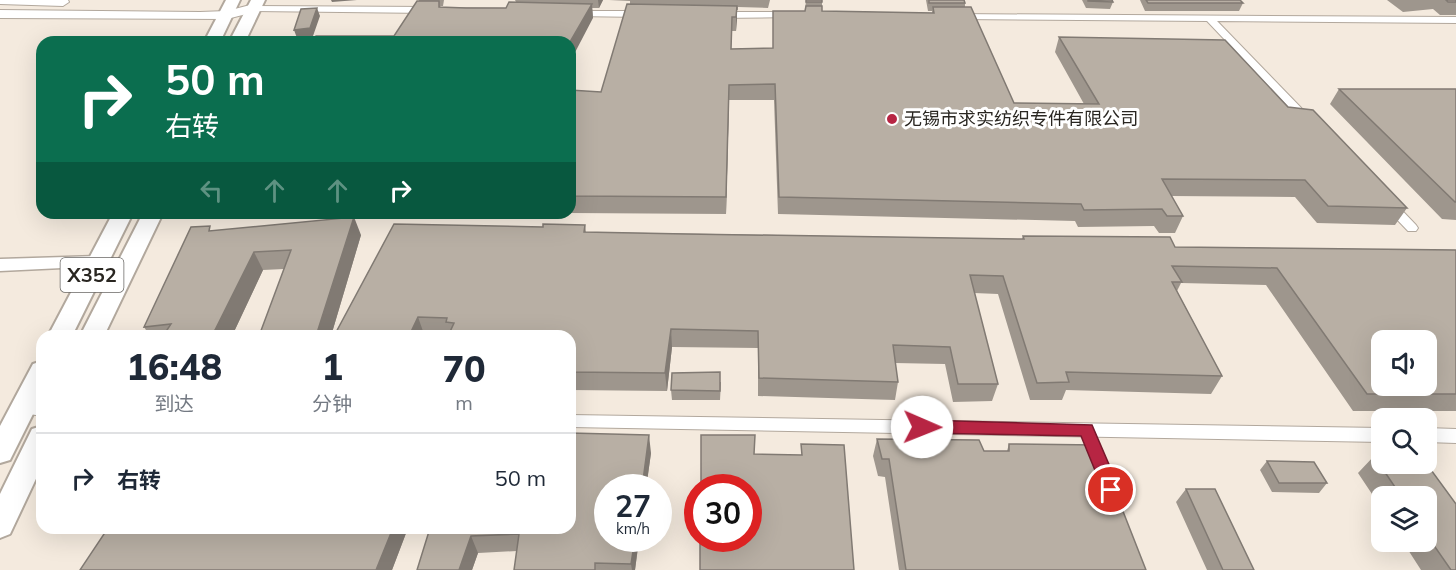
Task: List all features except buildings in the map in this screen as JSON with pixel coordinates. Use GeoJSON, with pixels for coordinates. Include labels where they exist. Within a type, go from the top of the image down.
{"type":"FeatureCollection","features":[{"type":"Feature","properties":{"kind":"main road"},"geometry":{"type":"LineString","coordinates":[[0,0],[231,6]]}},
{"type":"Feature","properties":{"kind":"main road"},"geometry":{"type":"LineString","coordinates":[[0,14],[256,4]]}},
{"type":"Feature","properties":{"kind":"main road"},"geometry":{"type":"LineString","coordinates":[[240,36],[256,4]]}},
{"type":"Feature","properties":{"kind":"main road"},"geometry":{"type":"LineString","coordinates":[[215,36],[231,6]]}},
{"type":"Feature","properties":{"kind":"main road","name":"X352"},"geometry":{"type":"LineString","coordinates":[[63,330],[120,219]]}},
{"type":"Feature","properties":{"kind":"main road","name":"X352"},"geometry":{"type":"LineString","coordinates":[[95,330],[150,219]]}},
{"type":"Feature","properties":{"kind":"main road"},"geometry":{"type":"LineString","coordinates":[[0,452],[32,409],[36,394]]}},
{"type":"Feature","properties":{"kind":"main road"},"geometry":{"type":"LineString","coordinates":[[0,525],[36,450]]}},
{"type":"Feature","properties":{"kind":"street"},"geometry":{"type":"LineString","coordinates":[[256,4],[443,11]]}},
{"type":"Feature","properties":{"kind":"street"},"geometry":{"type":"LineString","coordinates":[[561,12],[656,14]]}},
{"type":"Feature","properties":{"kind":"street"},"geometry":{"type":"LineString","coordinates":[[703,14],[797,15]]}},
{"type":"Feature","properties":{"kind":"street"},"geometry":{"type":"LineString","coordinates":[[950,16],[1456,20]]}},
{"type":"Feature","properties":{"kind":"street"},"geometry":{"type":"LineString","coordinates":[[1209,18],[1314,127]]}},
{"type":"Feature","properties":{"kind":"street"},"geometry":{"type":"LineString","coordinates":[[1379,194],[1412,228]]}},
{"type":"Feature","properties":{"kind":"street"},"geometry":{"type":"LineString","coordinates":[[0,265],[98,262]]}},
{"type":"Feature","properties":{"kind":"street"},"geometry":{"type":"LineString","coordinates":[[576,421],[1371,435]]}},
{"type":"Feature","properties":{"kind":"street"},"geometry":{"type":"LineString","coordinates":[[1087,430],[1095,451]]}},
{"type":"Feature","properties":{"kind":"street"},"geometry":{"type":"LineString","coordinates":[[1437,435],[1456,436]]}},
{"type":"Feature","properties":{"kind":"place","name":"无锡市求实纺织专件有限公司"},"geometry":{"type":"Point","coordinates":[892,119]}},
{"type":"Feature","properties":{"kind":"route"},"geometry":{"type":"LineString","coordinates":[[922,427],[1087,430],[1111,490]]}}]}
